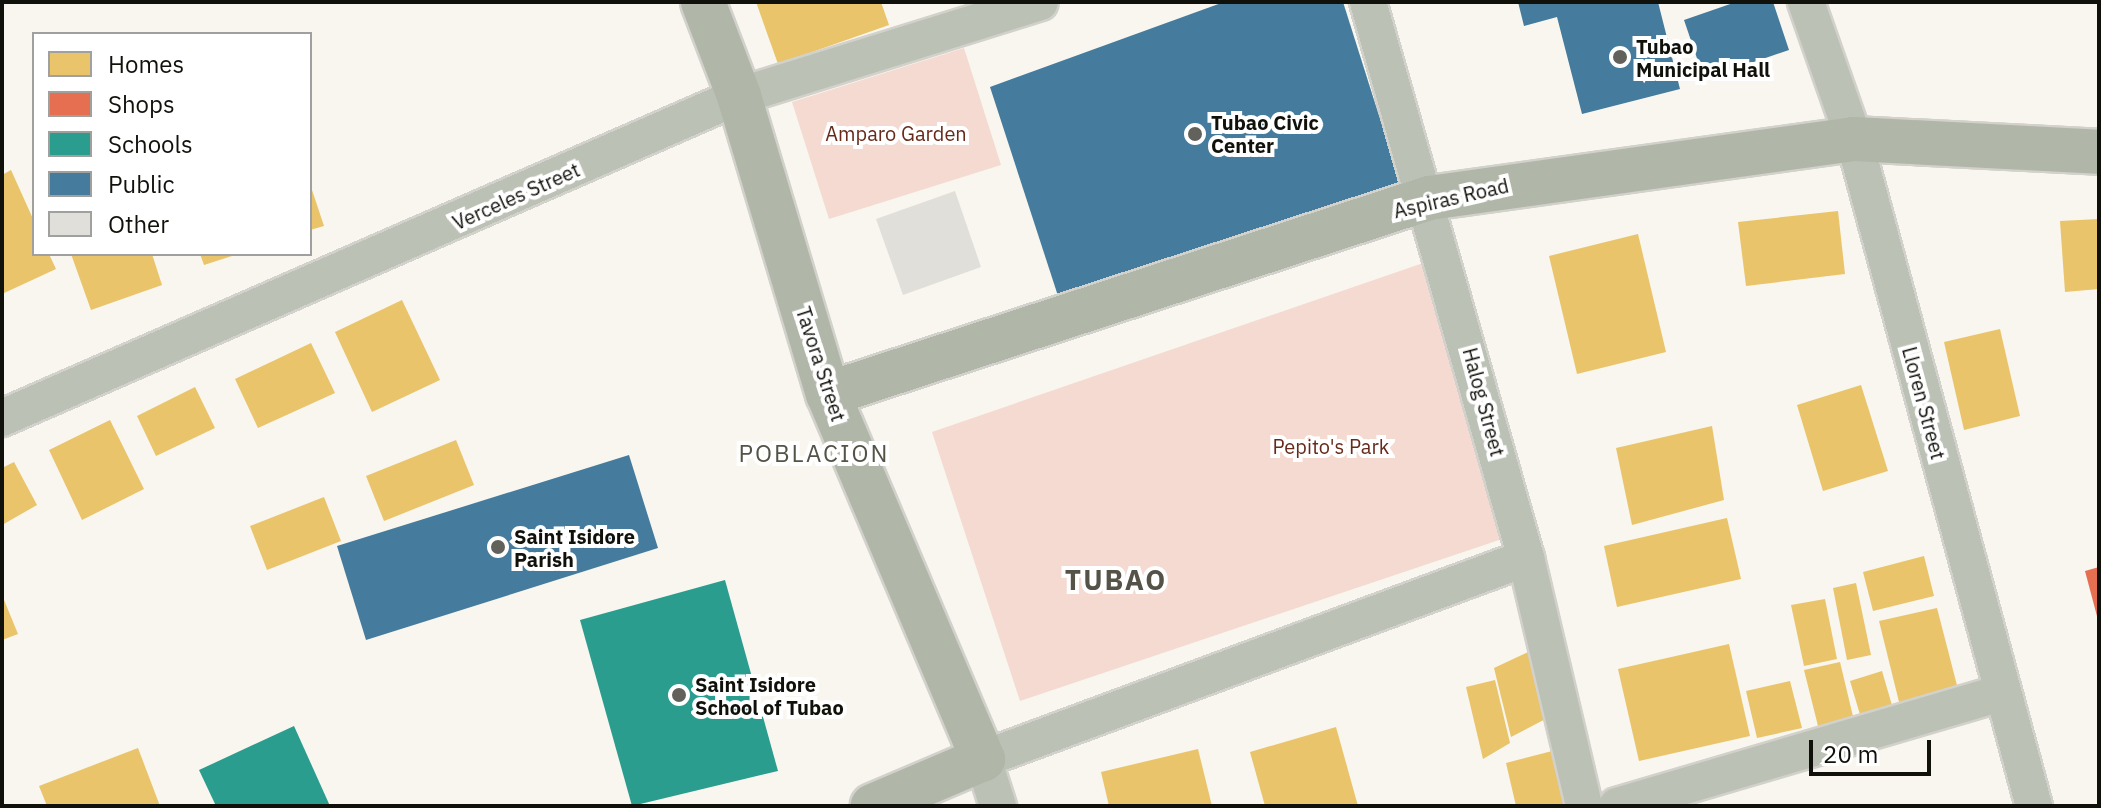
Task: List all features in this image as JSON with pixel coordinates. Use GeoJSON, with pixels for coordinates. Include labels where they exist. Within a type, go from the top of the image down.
{"type":"FeatureCollection","features":[{"type":"Feature","properties":{"kind":"main road","name":"Tavora Street"},"geometry":{"type":"LineString","coordinates":[[703,2],[739,96],[828,394],[983,759]]}},
{"type":"Feature","properties":{"kind":"main road","name":"Aspiras Road"},"geometry":{"type":"LineString","coordinates":[[828,394],[1429,198],[1854,139],[2099,152]]}},
{"type":"Feature","properties":{"kind":"main road"},"geometry":{"type":"LineString","coordinates":[[873,806],[983,759]]}},
{"type":"Feature","properties":{"kind":"street","name":"Verceles Street"},"geometry":{"type":"LineString","coordinates":[[2,418],[739,96],[1040,2]]}},
{"type":"Feature","properties":{"kind":"street","name":"Halog Street"},"geometry":{"type":"LineString","coordinates":[[1368,2],[1429,198],[1526,558],[1584,806]]}},
{"type":"Feature","properties":{"kind":"street","name":"Lloren Street"},"geometry":{"type":"LineString","coordinates":[[1806,2],[1854,139],[2001,693],[2034,806]]}},
{"type":"Feature","properties":{"kind":"street"},"geometry":{"type":"LineString","coordinates":[[983,759],[1526,558]]}},
{"type":"Feature","properties":{"kind":"street"},"geometry":{"type":"LineString","coordinates":[[1617,806],[2001,693]]}},
{"type":"Feature","properties":{"kind":"street","name":"Tavora Street"},"geometry":{"type":"LineString","coordinates":[[983,759],[998,806]]}},
{"type":"Feature","properties":{"kind":"green space","name":"Amparo Garden"},"geometry":{"type":"Polygon","coordinates":[[[964,48],[1001,165],[829,219],[792,102],[964,48]]]}},
{"type":"Feature","properties":{"kind":"green space","name":"Pepito's Park"},"geometry":{"type":"Polygon","coordinates":[[[1429,261],[1514,535],[1020,701],[932,432],[1429,261]]]}},
{"type":"Feature","properties":{"kind":"building: Homes"},"geometry":{"type":"Polygon","coordinates":[[[756,2],[881,2],[889,25],[778,64],[756,2]]]}},
{"type":"Feature","properties":{"kind":"building: Homes"},"geometry":{"type":"Polygon","coordinates":[[[11,170],[32,217],[32,256],[50,256],[56,269],[2,294],[2,175],[11,170]]]}},
{"type":"Feature","properties":{"kind":"building: Homes"},"geometry":{"type":"Polygon","coordinates":[[[312,190],[324,226],[312,229],[312,190]]]}},
{"type":"Feature","properties":{"kind":"building: Homes"},"geometry":{"type":"Polygon","coordinates":[[[1838,211],[1845,274],[1746,286],[1738,222],[1838,211]]]}},
{"type":"Feature","properties":{"kind":"building: Homes"},"geometry":{"type":"Polygon","coordinates":[[[2099,219],[2099,289],[2065,292],[2060,221],[2099,219]]]}},
{"type":"Feature","properties":{"kind":"building: Homes"},"geometry":{"type":"Polygon","coordinates":[[[1638,234],[1666,352],[1577,374],[1549,256],[1638,234]]]}},
{"type":"Feature","properties":{"kind":"building: Homes"},"geometry":{"type":"Polygon","coordinates":[[[72,256],[153,256],[162,285],[91,310],[72,256]]]}},
{"type":"Feature","properties":{"kind":"building: Homes"},"geometry":{"type":"Polygon","coordinates":[[[201,256],[232,256],[204,265],[201,256]]]}},
{"type":"Feature","properties":{"kind":"building: Homes"},"geometry":{"type":"Polygon","coordinates":[[[402,300],[440,380],[372,412],[335,332],[402,300]]]}},
{"type":"Feature","properties":{"kind":"building: Homes"},"geometry":{"type":"Polygon","coordinates":[[[2000,329],[2020,416],[1964,430],[1944,342],[2000,329]]]}},
{"type":"Feature","properties":{"kind":"building: Homes"},"geometry":{"type":"Polygon","coordinates":[[[311,343],[335,393],[258,428],[235,379],[311,343]]]}},
{"type":"Feature","properties":{"kind":"building: Homes"},"geometry":{"type":"Polygon","coordinates":[[[1861,385],[1888,471],[1823,491],[1797,405],[1861,385]]]}},
{"type":"Feature","properties":{"kind":"building: Homes"},"geometry":{"type":"Polygon","coordinates":[[[195,387],[215,428],[156,456],[137,416],[195,387]]]}},
{"type":"Feature","properties":{"kind":"building: Homes"},"geometry":{"type":"Polygon","coordinates":[[[110,420],[144,489],[82,520],[49,450],[110,420]]]}},
{"type":"Feature","properties":{"kind":"building: Homes"},"geometry":{"type":"Polygon","coordinates":[[[1712,426],[1724,500],[1632,525],[1616,448],[1712,426]]]}},
{"type":"Feature","properties":{"kind":"building: Homes"},"geometry":{"type":"Polygon","coordinates":[[[456,440],[474,485],[384,521],[366,476],[456,440]]]}},
{"type":"Feature","properties":{"kind":"building: Homes"},"geometry":{"type":"Polygon","coordinates":[[[14,462],[37,505],[2,525],[2,468],[14,462]]]}},
{"type":"Feature","properties":{"kind":"building: Homes"},"geometry":{"type":"Polygon","coordinates":[[[324,497],[341,541],[267,570],[250,526],[324,497]]]}},
{"type":"Feature","properties":{"kind":"building: Homes"},"geometry":{"type":"Polygon","coordinates":[[[1727,518],[1741,579],[1617,607],[1604,546],[1727,518]]]}},
{"type":"Feature","properties":{"kind":"building: Homes"},"geometry":{"type":"Polygon","coordinates":[[[1924,556],[1934,596],[1873,611],[1863,572],[1924,556]]]}},
{"type":"Feature","properties":{"kind":"building: Homes"},"geometry":{"type":"Polygon","coordinates":[[[1856,583],[1871,655],[1847,660],[1833,588],[1856,583]]]}},
{"type":"Feature","properties":{"kind":"building: Homes"},"geometry":{"type":"Polygon","coordinates":[[[2,595],[18,634],[2,640],[2,595]]]}},
{"type":"Feature","properties":{"kind":"building: Homes"},"geometry":{"type":"Polygon","coordinates":[[[1825,599],[1837,659],[1804,666],[1791,605],[1825,599]]]}},
{"type":"Feature","properties":{"kind":"building: Homes"},"geometry":{"type":"Polygon","coordinates":[[[1937,608],[1960,697],[1901,710],[1879,621],[1937,608]]]}},
{"type":"Feature","properties":{"kind":"building: Homes"},"geometry":{"type":"Polygon","coordinates":[[[1729,644],[1750,736],[1639,761],[1618,669],[1729,644]]]}},
{"type":"Feature","properties":{"kind":"building: Homes"},"geometry":{"type":"Polygon","coordinates":[[[1537,648],[1555,714],[1511,737],[1494,668],[1537,648]]]}},
{"type":"Feature","properties":{"kind":"building: Homes"},"geometry":{"type":"Polygon","coordinates":[[[1840,662],[1856,729],[1821,738],[1804,670],[1840,662]]]}},
{"type":"Feature","properties":{"kind":"building: Homes"},"geometry":{"type":"Polygon","coordinates":[[[1882,671],[1896,719],[1864,728],[1850,681],[1882,671]]]}},
{"type":"Feature","properties":{"kind":"building: Homes"},"geometry":{"type":"Polygon","coordinates":[[[1495,680],[1510,743],[1483,759],[1466,687],[1495,680]]]}},
{"type":"Feature","properties":{"kind":"building: Homes"},"geometry":{"type":"Polygon","coordinates":[[[1790,681],[1802,728],[1757,738],[1746,691],[1790,681]]]}},
{"type":"Feature","properties":{"kind":"building: Homes"},"geometry":{"type":"Polygon","coordinates":[[[1336,727],[1358,806],[1265,806],[1250,752],[1336,727]]]}},
{"type":"Feature","properties":{"kind":"building: Homes"},"geometry":{"type":"Polygon","coordinates":[[[138,748],[160,806],[47,806],[39,786],[138,748]]]}},
{"type":"Feature","properties":{"kind":"building: Homes"},"geometry":{"type":"Polygon","coordinates":[[[1198,749],[1212,806],[1109,806],[1101,772],[1198,749]]]}},
{"type":"Feature","properties":{"kind":"building: Homes"},"geometry":{"type":"Polygon","coordinates":[[[1560,749],[1574,806],[1516,806],[1506,763],[1560,749]]]}},
{"type":"Feature","properties":{"kind":"building: Shops"},"geometry":{"type":"Polygon","coordinates":[[[2099,567],[2099,620],[2098,620],[2085,571],[2099,567]]]}},
{"type":"Feature","properties":{"kind":"building: Schools","name":"Saint Isidore School of Tubao"},"geometry":{"type":"Polygon","coordinates":[[[725,580],[778,771],[632,806],[580,620],[725,580]]]}},
{"type":"Feature","properties":{"kind":"building: Schools"},"geometry":{"type":"Polygon","coordinates":[[[294,726],[330,806],[216,806],[199,770],[294,726]]]}},
{"type":"Feature","properties":{"kind":"building: Public","name":"Tubao Civic Center"},"geometry":{"type":"Polygon","coordinates":[[[1224,2],[1343,2],[1400,182],[1059,299],[990,87],[1224,2]]]}},
{"type":"Feature","properties":{"kind":"building: Public","name":"Tubao Municipal Hall"},"geometry":{"type":"Polygon","coordinates":[[[1518,2],[1658,2],[1680,89],[1582,114],[1557,17],[1524,26],[1518,2]]]}},
{"type":"Feature","properties":{"kind":"building: Public"},"geometry":{"type":"Polygon","coordinates":[[[1736,2],[1773,2],[1789,50],[1704,79],[1684,20],[1736,2]]]}},
{"type":"Feature","properties":{"kind":"building: Public","name":"Saint Isidore Parish"},"geometry":{"type":"Polygon","coordinates":[[[629,455],[658,548],[366,640],[337,546],[629,455]]]}},
{"type":"Feature","properties":{"kind":"building: Other"},"geometry":{"type":"Polygon","coordinates":[[[955,191],[981,267],[903,295],[876,219],[955,191]]]}},
{"type":"Feature","properties":{"kind":"place","name":"Tubao Municipal Hall"},"geometry":{"type":"Point","coordinates":[1620,57]}},
{"type":"Feature","properties":{"kind":"place","name":"Tubao Civic Center"},"geometry":{"type":"Point","coordinates":[1195,134]}},
{"type":"Feature","properties":{"kind":"place","name":"Saint Isidore Parish"},"geometry":{"type":"Point","coordinates":[498,547]}},
{"type":"Feature","properties":{"kind":"place","name":"Saint Isidore School of Tubao"},"geometry":{"type":"Point","coordinates":[679,695]}},
{"type":"Feature","properties":{"kind":"district","name":"POBLACION"},"geometry":{"type":"Point","coordinates":[814,454]}},
{"type":"Feature","properties":{"kind":"district","name":"TUBAO"},"geometry":{"type":"Point","coordinates":[1116,580]}}]}
